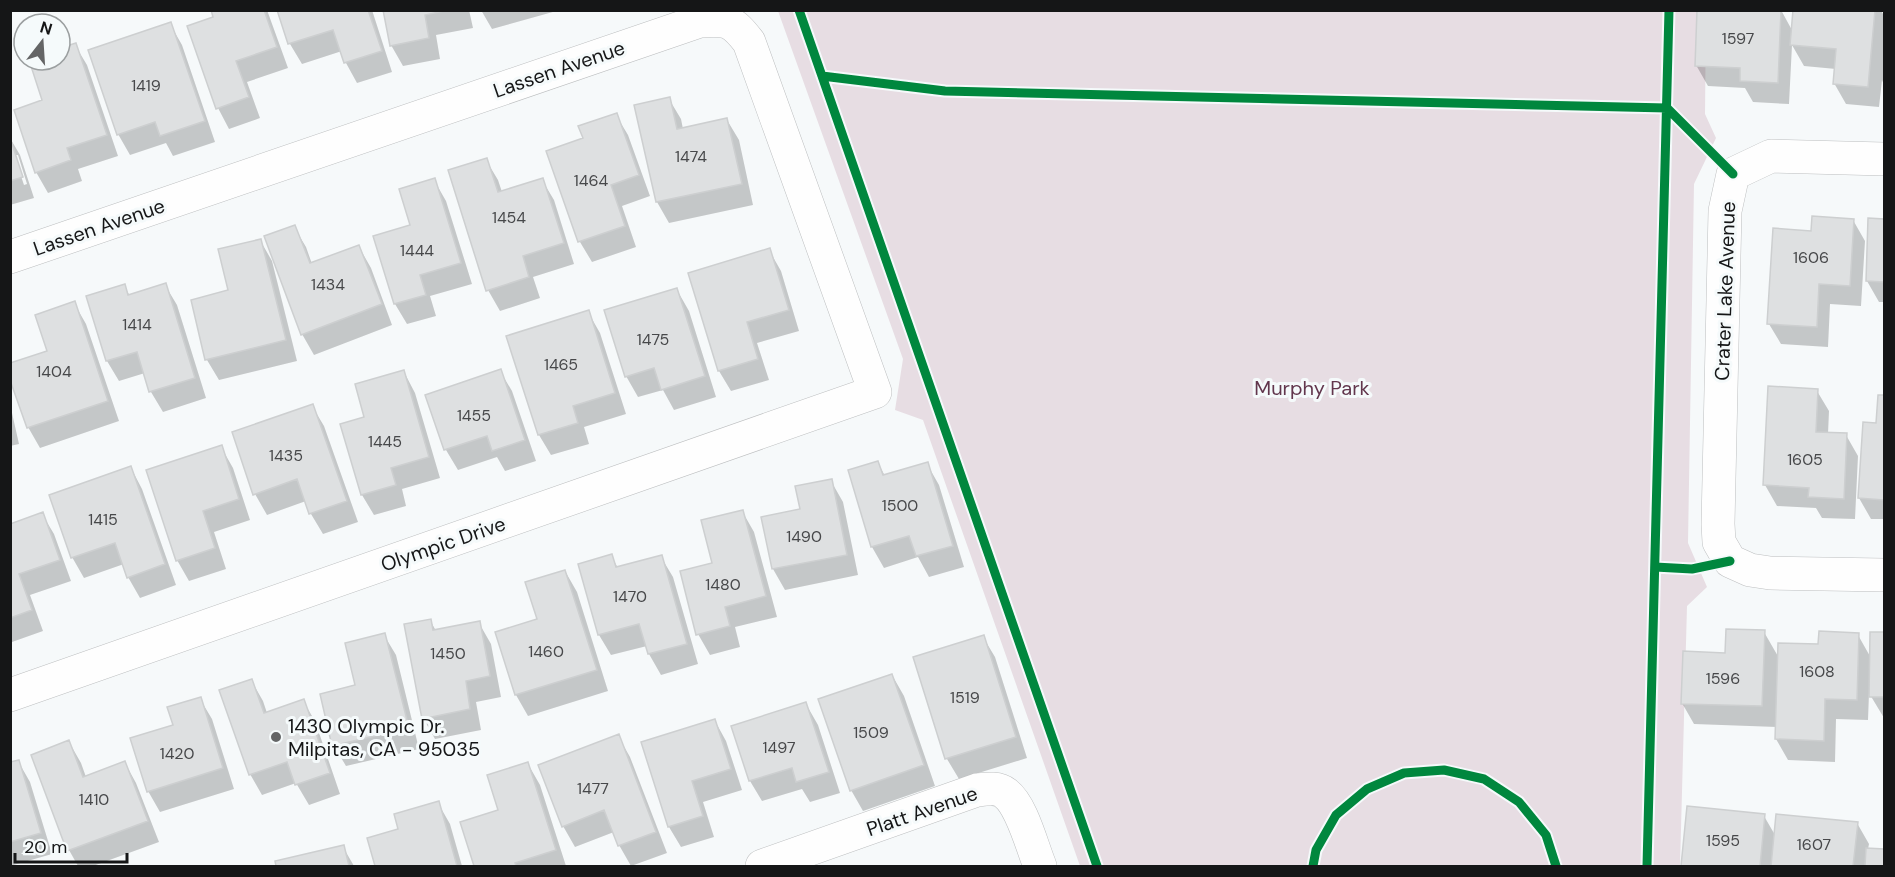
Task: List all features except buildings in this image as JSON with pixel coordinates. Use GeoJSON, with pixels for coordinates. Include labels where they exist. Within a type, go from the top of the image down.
{"type":"FeatureCollection","features":[{"type":"Feature","properties":{"kind":"street","name":"Lassen Avenue"},"geometry":{"type":"LineString","coordinates":[[10,257],[700,21],[730,22],[748,42],[874,392]]}},
{"type":"Feature","properties":{"kind":"street","name":"Crater Lake Avenue"},"geometry":{"type":"LineString","coordinates":[[1884,159],[1771,156],[1733,174],[1725,211],[1718,524],[1719,542],[1730,561],[1750,570],[1770,573],[1884,575]]}},
{"type":"Feature","properties":{"kind":"street","name":"Olympic Drive"},"geometry":{"type":"LineString","coordinates":[[10,695],[874,392]]}},
{"type":"Feature","properties":{"kind":"street","name":"Platt Avenue"},"geometry":{"type":"LineString","coordinates":[[762,867],[977,790],[994,788],[1004,792],[1013,801],[1040,867]]}},
{"type":"Feature","properties":{"kind":"green space","name":"Murphy Park"},"geometry":{"type":"Polygon","coordinates":[[[778,11],[1706,11],[1705,114],[1716,138],[1694,184],[1688,543],[1707,587],[1687,606],[1680,866],[1080,866],[923,420],[895,410],[903,359],[778,11]]]}},
{"type":"Feature","properties":{"kind":"cycle path"},"geometry":{"type":"LineString","coordinates":[[799,10],[1097,866]]}},
{"type":"Feature","properties":{"kind":"cycle path"},"geometry":{"type":"LineString","coordinates":[[1647,866],[1669,10]]}},
{"type":"Feature","properties":{"kind":"cycle path"},"geometry":{"type":"LineString","coordinates":[[822,76],[945,91],[1667,108],[1733,174]]}},
{"type":"Feature","properties":{"kind":"cycle path"},"geometry":{"type":"LineString","coordinates":[[1655,567],[1692,569],[1730,561]]}},
{"type":"Feature","properties":{"kind":"cycle path"},"geometry":{"type":"LineString","coordinates":[[1313,866],[1316,850],[1336,815],[1367,789],[1404,773],[1444,770],[1484,779],[1519,802],[1546,835],[1556,866]]}},
{"type":"Feature","properties":{"kind":"place","name":"1430 Olympic Dr. Milpitas, CA - 95035"},"geometry":{"type":"Point","coordinates":[276,737]}}]}
